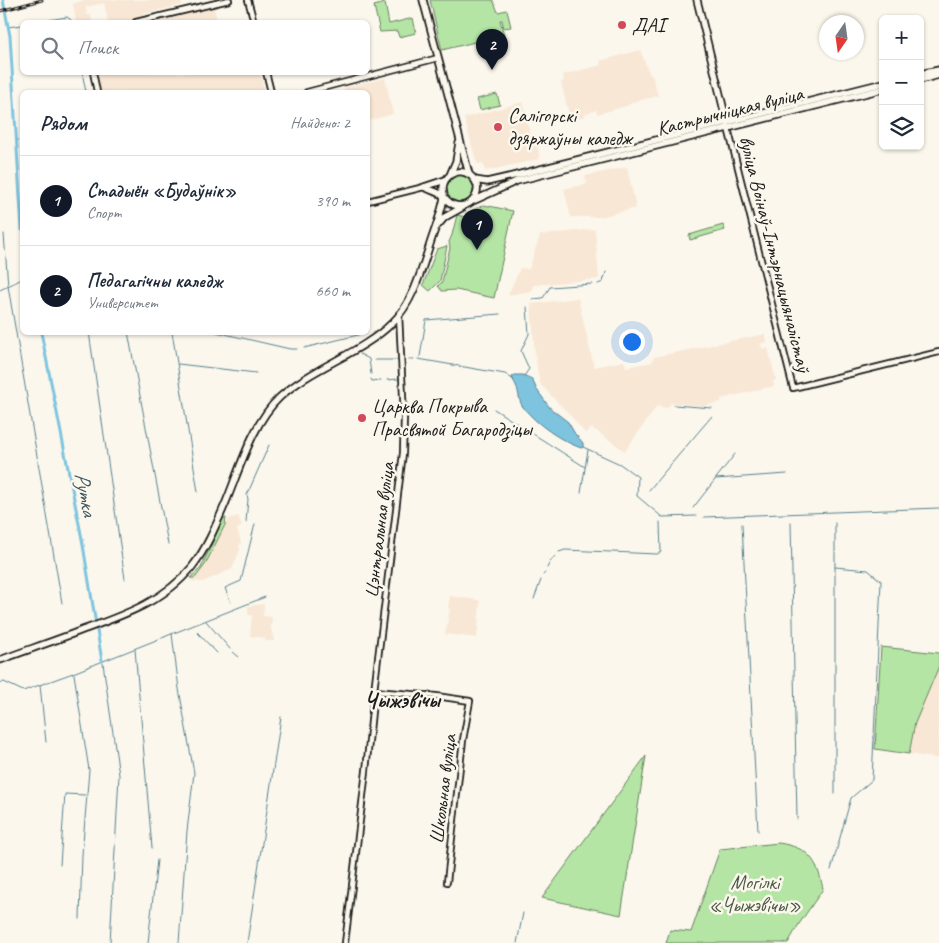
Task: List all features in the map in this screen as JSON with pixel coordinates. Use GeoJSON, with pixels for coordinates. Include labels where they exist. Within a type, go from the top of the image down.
{"type":"FeatureCollection","features":[{"type":"Feature","properties":{"kind":"main road"},"geometry":{"type":"LineString","coordinates":[[423,0],[459,141],[469,174],[475,180],[477,189],[476,194],[469,203],[456,206],[451,204],[444,196],[424,187]]}},
{"type":"Feature","properties":{"kind":"main road"},"geometry":{"type":"LineString","coordinates":[[697,0],[728,125]]}},
{"type":"Feature","properties":{"kind":"main road"},"geometry":{"type":"LineString","coordinates":[[924,73],[939,70]]}},
{"type":"Feature","properties":{"kind":"main road"},"geometry":{"type":"LineString","coordinates":[[924,79],[939,75]]}},
{"type":"Feature","properties":{"kind":"main road","name":"Кастрычніцкая вуліца"},"geometry":{"type":"LineString","coordinates":[[436,226],[445,217],[469,203],[517,181],[879,84]]}},
{"type":"Feature","properties":{"kind":"main road","name":"Кастрычніцкая вуліца"},"geometry":{"type":"LineString","coordinates":[[475,180],[487,182],[879,90]]}},
{"type":"Feature","properties":{"kind":"main road"},"geometry":{"type":"LineString","coordinates":[[0,660],[133,611],[157,598],[184,576],[204,548],[221,514],[256,429],[280,397],[305,379],[376,335],[392,323],[399,314],[411,295],[436,226],[444,196],[443,185],[458,156],[459,141]]}},
{"type":"Feature","properties":{"kind":"main road"},"geometry":{"type":"LineString","coordinates":[[424,187],[459,172],[469,174]]}},
{"type":"Feature","properties":{"kind":"main road"},"geometry":{"type":"LineString","coordinates":[[433,192],[437,197],[440,209]]}},
{"type":"Feature","properties":{"kind":"street"},"geometry":{"type":"LineString","coordinates":[[144,20],[229,0]]}},
{"type":"Feature","properties":{"kind":"street"},"geometry":{"type":"LineString","coordinates":[[248,0],[253,20]]}},
{"type":"Feature","properties":{"kind":"street"},"geometry":{"type":"LineString","coordinates":[[315,90],[438,58]]}},
{"type":"Feature","properties":{"kind":"street"},"geometry":{"type":"LineString","coordinates":[[93,75],[96,90]]}},
{"type":"Feature","properties":{"kind":"street"},"geometry":{"type":"LineString","coordinates":[[267,75],[270,90]]}},
{"type":"Feature","properties":{"kind":"street","name":"вуліца Воінаў-Інтэрнацыяналістаў"},"geometry":{"type":"LineString","coordinates":[[728,125],[793,388],[939,352]]}},
{"type":"Feature","properties":{"kind":"street"},"geometry":{"type":"LineString","coordinates":[[370,200],[424,187]]}},
{"type":"Feature","properties":{"kind":"street","name":"Цэнтральная вуліца"},"geometry":{"type":"LineString","coordinates":[[345,943],[403,453],[399,314]]}},
{"type":"Feature","properties":{"kind":"street","name":"Школьная вуліца"},"geometry":{"type":"LineString","coordinates":[[374,691],[470,701],[463,740],[447,882]]}},
{"type":"Feature","properties":{"kind":"shaded area"},"geometry":{"type":"Polygon","coordinates":[[[84,0],[181,0],[182,5],[144,14],[144,17],[131,20],[108,20],[104,3],[86,7],[87,15],[91,15],[92,20],[76,20],[73,4],[84,0]]]}},
{"type":"Feature","properties":{"kind":"shaded area"},"geometry":{"type":"Polygon","coordinates":[[[213,5],[217,20],[152,20],[213,5]]]}},
{"type":"Feature","properties":{"kind":"shaded area"},"geometry":{"type":"Polygon","coordinates":[[[640,50],[650,75],[652,75],[658,96],[597,114],[596,110],[585,114],[584,117],[570,119],[561,82],[564,81],[563,75],[601,65],[600,61],[640,50]]]}},
{"type":"Feature","properties":{"kind":"shaded area"},"geometry":{"type":"Polygon","coordinates":[[[96,75],[261,75],[264,90],[99,90],[96,75]]]}},
{"type":"Feature","properties":{"kind":"shaded area"},"geometry":{"type":"Polygon","coordinates":[[[385,78],[393,114],[370,120],[370,90],[344,90],[344,88],[385,78]]]}},
{"type":"Feature","properties":{"kind":"shaded area","name":"Салігорскі дзяржаўны каледж"},"geometry":{"type":"Polygon","coordinates":[[[523,102],[533,146],[537,145],[540,159],[485,171],[483,163],[477,164],[464,118],[523,102]]]}},
{"type":"Feature","properties":{"kind":"shaded area"},"geometry":{"type":"Polygon","coordinates":[[[627,167],[636,208],[600,217],[571,217],[564,189],[587,184],[585,176],[627,167]]]}},
{"type":"Feature","properties":{"kind":"shaded area"},"geometry":{"type":"Polygon","coordinates":[[[595,229],[599,279],[533,285],[532,291],[508,295],[520,268],[529,269],[540,235],[595,229]]]}},
{"type":"Feature","properties":{"kind":"shaded area"},"geometry":{"type":"Polygon","coordinates":[[[578,298],[594,367],[624,361],[626,367],[652,362],[654,357],[765,334],[767,342],[760,344],[763,349],[768,348],[776,380],[773,381],[774,386],[721,399],[721,402],[704,406],[671,403],[667,408],[657,406],[625,451],[592,428],[585,433],[540,384],[535,355],[531,304],[578,298]]]}},
{"type":"Feature","properties":{"kind":"shaded area"},"geometry":{"type":"Polygon","coordinates":[[[238,516],[242,526],[237,529],[241,542],[240,550],[232,569],[203,582],[190,581],[200,570],[229,519],[238,516]]]}},
{"type":"Feature","properties":{"kind":"shaded area"},"geometry":{"type":"Polygon","coordinates":[[[450,596],[478,600],[480,602],[477,638],[445,634],[450,609],[448,608],[450,596]]]}},
{"type":"Feature","properties":{"kind":"shaded area"},"geometry":{"type":"Polygon","coordinates":[[[264,604],[263,616],[272,617],[271,628],[274,641],[265,641],[265,638],[250,636],[252,615],[248,615],[248,606],[264,604]]]}},
{"type":"Feature","properties":{"kind":"shaded area"},"geometry":{"type":"Polygon","coordinates":[[[939,666],[939,759],[909,754],[915,723],[939,666]]]}},
{"type":"Feature","properties":{"kind":"green space"},"geometry":{"type":"Polygon","coordinates":[[[430,0],[493,0],[498,12],[507,10],[511,27],[504,28],[502,20],[500,20],[504,35],[442,50],[430,0]]]}},
{"type":"Feature","properties":{"kind":"green space"},"geometry":{"type":"Polygon","coordinates":[[[385,3],[389,24],[413,18],[416,33],[399,37],[397,31],[380,32],[374,6],[385,3]]]}},
{"type":"Feature","properties":{"kind":"green space"},"geometry":{"type":"Polygon","coordinates":[[[497,94],[500,105],[480,110],[477,99],[497,94]]]}},
{"type":"Feature","properties":{"kind":"green space"},"geometry":{"type":"Polygon","coordinates":[[[460,175],[470,179],[474,189],[470,199],[460,203],[450,199],[446,189],[450,179],[460,175]]]}},
{"type":"Feature","properties":{"kind":"green space"},"geometry":{"type":"Polygon","coordinates":[[[484,205],[513,211],[494,298],[456,290],[442,291],[438,286],[442,282],[450,248],[449,242],[457,215],[465,217],[466,213],[484,205]]]}},
{"type":"Feature","properties":{"kind":"green space"},"geometry":{"type":"Polygon","coordinates":[[[723,225],[725,230],[690,240],[689,235],[723,225]]]}},
{"type":"Feature","properties":{"kind":"green space"},"geometry":{"type":"Polygon","coordinates":[[[447,246],[440,281],[430,291],[423,285],[437,249],[447,246]]]}},
{"type":"Feature","properties":{"kind":"green space"},"geometry":{"type":"Polygon","coordinates":[[[223,518],[226,518],[225,525],[205,565],[195,578],[190,578],[201,568],[223,518]]]}},
{"type":"Feature","properties":{"kind":"green space"},"geometry":{"type":"Polygon","coordinates":[[[881,647],[939,653],[939,666],[915,723],[909,754],[875,749],[881,647]]]}},
{"type":"Feature","properties":{"kind":"green space"},"geometry":{"type":"Polygon","coordinates":[[[646,756],[621,915],[542,898],[646,756]]]}},
{"type":"Feature","properties":{"kind":"green space","name":"Могілкі «Чыжэвічы»"},"geometry":{"type":"Polygon","coordinates":[[[779,843],[798,848],[810,857],[818,870],[823,889],[788,943],[666,943],[670,930],[691,932],[720,849],[779,843]]]}},
{"type":"Feature","properties":{"kind":"water"},"geometry":{"type":"Polygon","coordinates":[[[523,375],[532,379],[537,390],[550,408],[568,422],[583,443],[583,447],[573,445],[557,436],[528,413],[521,403],[512,377],[523,375]]]}},
{"type":"Feature","properties":{"kind":"waterway","name":"Рутка"},"geometry":{"type":"LineString","coordinates":[[3,0],[10,36],[20,198]]}},
{"type":"Feature","properties":{"kind":"waterway"},"geometry":{"type":"LineString","coordinates":[[48,20],[67,17],[71,20]]}},
{"type":"Feature","properties":{"kind":"waterway"},"geometry":{"type":"LineString","coordinates":[[8,27],[20,25]]}},
{"type":"Feature","properties":{"kind":"waterway"},"geometry":{"type":"LineString","coordinates":[[83,75],[86,90]]}},
{"type":"Feature","properties":{"kind":"waterway"},"geometry":{"type":"LineString","coordinates":[[4,234],[8,286],[62,603]]}},
{"type":"Feature","properties":{"kind":"waterway"},"geometry":{"type":"LineString","coordinates":[[598,284],[603,282],[606,272]]}},
{"type":"Feature","properties":{"kind":"waterway"},"geometry":{"type":"LineString","coordinates":[[0,290],[20,280]]}},
{"type":"Feature","properties":{"kind":"waterway"},"geometry":{"type":"LineString","coordinates":[[533,299],[543,298],[550,287],[592,284]]}},
{"type":"Feature","properties":{"kind":"waterway"},"geometry":{"type":"LineString","coordinates":[[524,376],[529,369],[521,351],[529,334],[527,307]]}},
{"type":"Feature","properties":{"kind":"waterway"},"geometry":{"type":"LineString","coordinates":[[420,357],[426,320],[500,314]]}},
{"type":"Feature","properties":{"kind":"waterway","name":"Рутка"},"geometry":{"type":"LineString","coordinates":[[42,335],[82,539],[102,661]]}},
{"type":"Feature","properties":{"kind":"waterway"},"geometry":{"type":"LineString","coordinates":[[89,335],[125,579]]}},
{"type":"Feature","properties":{"kind":"waterway"},"geometry":{"type":"LineString","coordinates":[[129,335],[168,544]]}},
{"type":"Feature","properties":{"kind":"waterway"},"geometry":{"type":"LineString","coordinates":[[172,335],[198,492]]}},
{"type":"Feature","properties":{"kind":"waterway"},"geometry":{"type":"LineString","coordinates":[[229,335],[297,349]]}},
{"type":"Feature","properties":{"kind":"waterway"},"geometry":{"type":"LineString","coordinates":[[304,348],[358,335]]}},
{"type":"Feature","properties":{"kind":"waterway"},"geometry":{"type":"LineString","coordinates":[[360,354],[369,359],[371,374]]}},
{"type":"Feature","properties":{"kind":"waterway"},"geometry":{"type":"LineString","coordinates":[[409,359],[414,359]]}},
{"type":"Feature","properties":{"kind":"waterway"},"geometry":{"type":"LineString","coordinates":[[418,359],[505,374],[514,380]]}},
{"type":"Feature","properties":{"kind":"waterway"},"geometry":{"type":"LineString","coordinates":[[375,360],[398,360]]}},
{"type":"Feature","properties":{"kind":"waterway"},"geometry":{"type":"LineString","coordinates":[[178,364],[256,373]]}},
{"type":"Feature","properties":{"kind":"waterway"},"geometry":{"type":"LineString","coordinates":[[371,379],[372,381],[381,380]]}},
{"type":"Feature","properties":{"kind":"waterway"},"geometry":{"type":"LineString","coordinates":[[387,380],[398,379]]}},
{"type":"Feature","properties":{"kind":"waterway"},"geometry":{"type":"LineString","coordinates":[[674,405],[712,408]]}},
{"type":"Feature","properties":{"kind":"waterway"},"geometry":{"type":"LineString","coordinates":[[494,409],[585,467]]}},
{"type":"Feature","properties":{"kind":"waterway"},"geometry":{"type":"LineString","coordinates":[[649,490],[712,416]]}},
{"type":"Feature","properties":{"kind":"waterway"},"geometry":{"type":"LineString","coordinates":[[246,522],[247,495],[269,445]]}},
{"type":"Feature","properties":{"kind":"waterway"},"geometry":{"type":"LineString","coordinates":[[583,447],[620,464],[638,477],[637,496],[662,517],[696,516]]}},
{"type":"Feature","properties":{"kind":"waterway"},"geometry":{"type":"LineString","coordinates":[[581,493],[588,450]]}},
{"type":"Feature","properties":{"kind":"waterway"},"geometry":{"type":"LineString","coordinates":[[693,508],[735,454]]}},
{"type":"Feature","properties":{"kind":"waterway"},"geometry":{"type":"LineString","coordinates":[[716,479],[787,474]]}},
{"type":"Feature","properties":{"kind":"waterway"},"geometry":{"type":"LineString","coordinates":[[704,517],[939,508]]}},
{"type":"Feature","properties":{"kind":"waterway"},"geometry":{"type":"LineString","coordinates":[[559,552],[565,550],[657,554],[661,552],[660,522]]}},
{"type":"Feature","properties":{"kind":"waterway"},"geometry":{"type":"LineString","coordinates":[[791,522],[797,819]]}},
{"type":"Feature","properties":{"kind":"waterway"},"geometry":{"type":"LineString","coordinates":[[835,523],[835,794]]}},
{"type":"Feature","properties":{"kind":"waterway"},"geometry":{"type":"LineString","coordinates":[[231,603],[225,588],[241,581],[255,524]]}},
{"type":"Feature","properties":{"kind":"waterway"},"geometry":{"type":"LineString","coordinates":[[742,524],[758,831]]}},
{"type":"Feature","properties":{"kind":"waterway"},"geometry":{"type":"LineString","coordinates":[[547,568],[555,556]]}},
{"type":"Feature","properties":{"kind":"waterway"},"geometry":{"type":"LineString","coordinates":[[831,870],[851,798],[872,780],[881,581],[868,570],[835,567]]}},
{"type":"Feature","properties":{"kind":"waterway"},"geometry":{"type":"LineString","coordinates":[[534,599],[541,580]]}},
{"type":"Feature","properties":{"kind":"waterway"},"geometry":{"type":"LineString","coordinates":[[0,683],[4,682],[23,691],[265,597]]}},
{"type":"Feature","properties":{"kind":"waterway"},"geometry":{"type":"LineString","coordinates":[[206,621],[230,649]]}},
{"type":"Feature","properties":{"kind":"waterway"},"geometry":{"type":"LineString","coordinates":[[197,632],[217,653]]}},
{"type":"Feature","properties":{"kind":"waterway"},"geometry":{"type":"LineString","coordinates":[[172,634],[179,689],[194,773],[187,831],[179,943]]}},
{"type":"Feature","properties":{"kind":"waterway"},"geometry":{"type":"LineString","coordinates":[[135,649],[152,848]]}},
{"type":"Feature","properties":{"kind":"waterway"},"geometry":{"type":"LineString","coordinates":[[233,652],[239,657]]}},
{"type":"Feature","properties":{"kind":"waterway"},"geometry":{"type":"LineString","coordinates":[[103,663],[119,775],[110,943]]}},
{"type":"Feature","properties":{"kind":"waterway"},"geometry":{"type":"LineString","coordinates":[[74,674],[89,770],[82,855],[80,919]]}},
{"type":"Feature","properties":{"kind":"waterway"},"geometry":{"type":"LineString","coordinates":[[40,685],[46,742]]}},
{"type":"Feature","properties":{"kind":"waterway"},"geometry":{"type":"LineString","coordinates":[[247,943],[281,717]]}},
{"type":"Feature","properties":{"kind":"waterway"},"geometry":{"type":"LineString","coordinates":[[60,865],[65,794],[85,795]]}},
{"type":"Feature","properties":{"kind":"waterway"},"geometry":{"type":"LineString","coordinates":[[148,943],[157,860]]}},
{"type":"Feature","properties":{"kind":"waterway"},"geometry":{"type":"LineString","coordinates":[[517,943],[523,913]]}},
{"type":"Feature","properties":{"kind":"railway"},"geometry":{"type":"LineString","coordinates":[[0,11],[42,0]]}},
{"type":"Feature","properties":{"kind":"place","name":"ДАІ"},"geometry":{"type":"Point","coordinates":[622,25]}},
{"type":"Feature","properties":{"kind":"place","name":"Педагагічны каледж"},"geometry":{"type":"Point","coordinates":[492,70]}},
{"type":"Feature","properties":{"kind":"place","name":"Салігорскі дзяржаўны каледж"},"geometry":{"type":"Point","coordinates":[498,127]}},
{"type":"Feature","properties":{"kind":"place","name":"Стадыён «Будаўнік»"},"geometry":{"type":"Point","coordinates":[477,250]}},
{"type":"Feature","properties":{"kind":"place","name":"Царква Покрыва Прасвятой Багародзіцы"},"geometry":{"type":"Point","coordinates":[362,418]}},
{"type":"Feature","properties":{"kind":"district","name":"Чыжэвічы"},"geometry":{"type":"Point","coordinates":[402,700]}}]}
